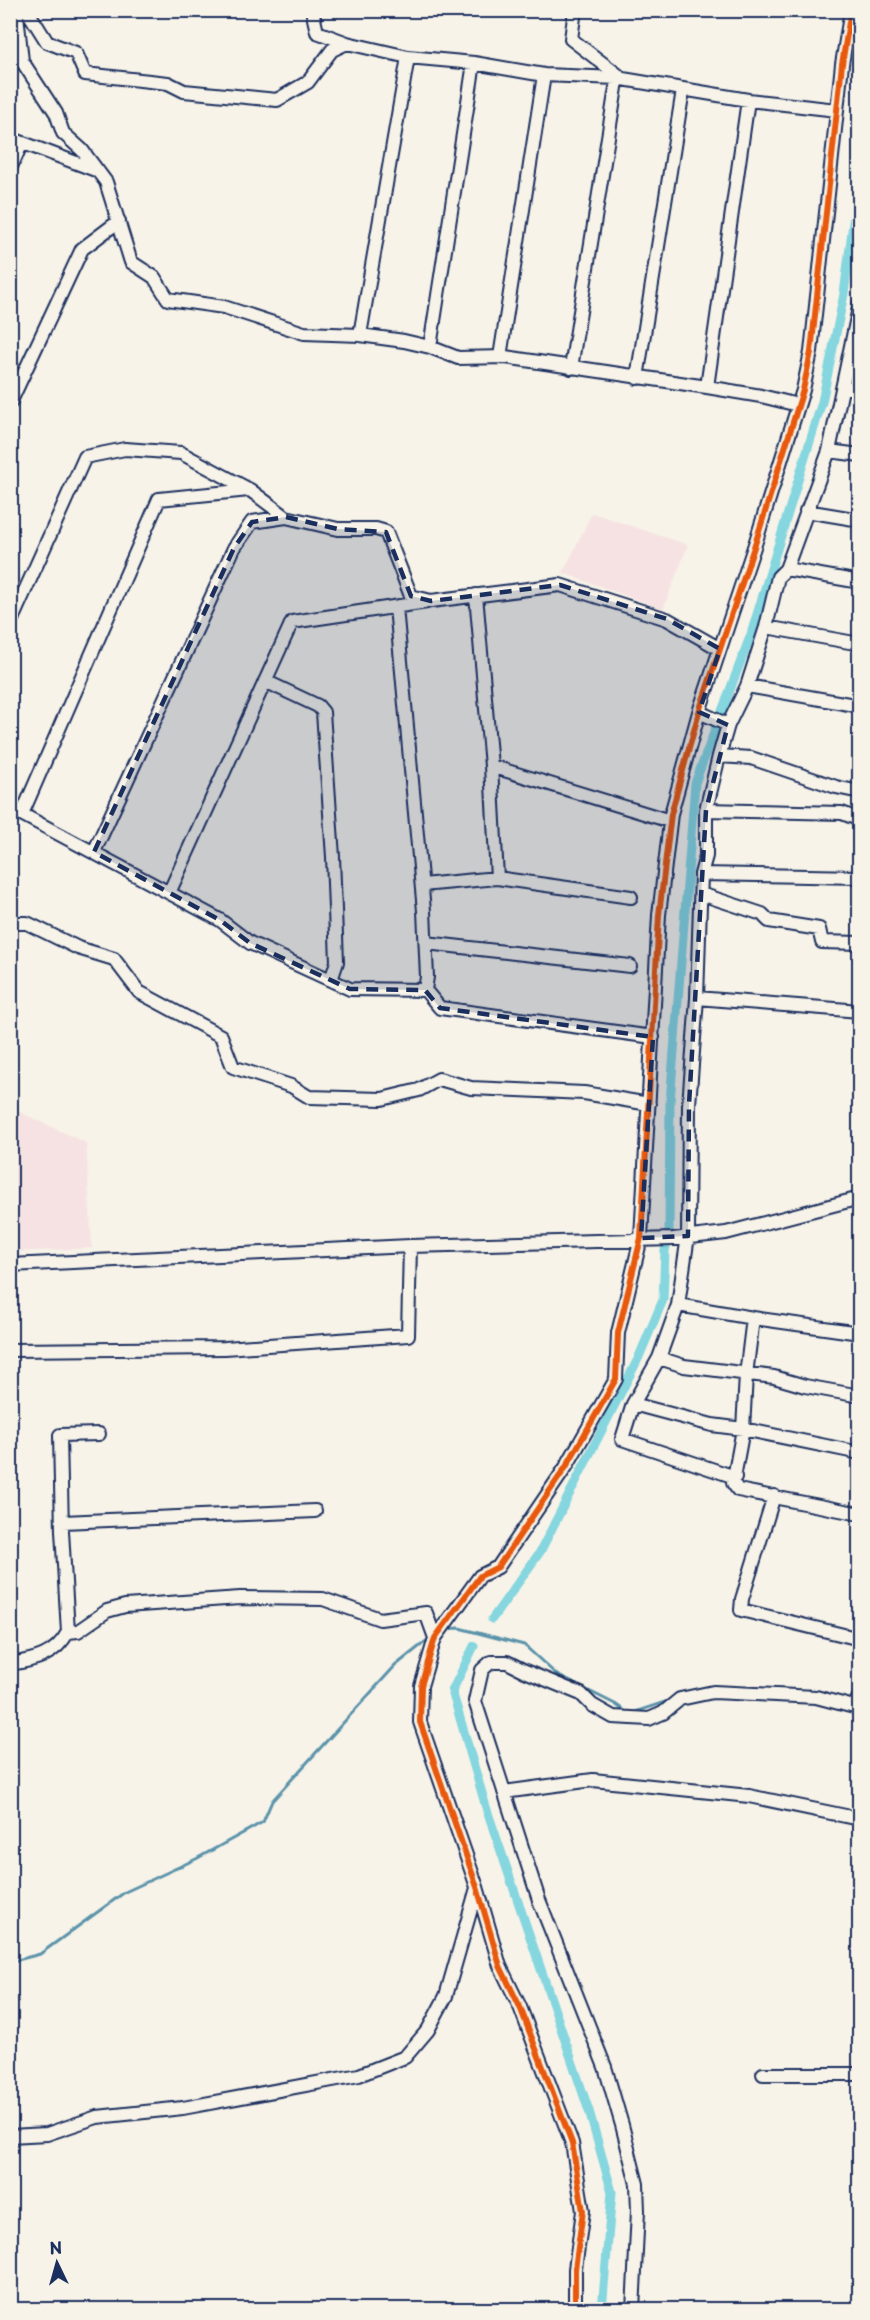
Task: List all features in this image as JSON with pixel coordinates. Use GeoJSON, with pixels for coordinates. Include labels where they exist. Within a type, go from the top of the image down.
{"type":"FeatureCollection","features":[{"type":"Feature","properties":{"kind":"street"},"geometry":{"type":"LineString","coordinates":[[20,10],[17,15],[16,59],[56,113],[63,134],[82,150],[106,182],[131,262],[154,278],[168,299],[224,307],[304,333],[360,335],[430,347],[458,358],[500,357],[707,387],[798,405]]}},
{"type":"Feature","properties":{"kind":"street"},"geometry":{"type":"LineString","coordinates":[[27,10],[47,42],[76,53],[85,74],[168,83],[184,91],[230,96],[277,100],[308,82],[332,50],[347,43]]}},
{"type":"Feature","properties":{"kind":"street"},"geometry":{"type":"LineString","coordinates":[[312,10],[317,32],[347,43],[408,57],[474,63],[544,75],[617,78],[683,90],[837,110]]}},
{"type":"Feature","properties":{"kind":"street"},"geometry":{"type":"LineString","coordinates":[[571,368],[618,75],[571,39],[575,10]]}},
{"type":"Feature","properties":{"kind":"street"},"geometry":{"type":"LineString","coordinates":[[575,2310],[575,2269],[583,2211],[572,2143],[520,2007],[500,1966],[477,1887],[420,1722],[421,1686],[435,1638],[480,1576],[498,1566],[566,1467],[616,1379],[618,1333],[647,1238],[652,1037],[659,915],[670,821],[699,712],[798,405],[811,352],[837,110],[851,10]]}},
{"type":"Feature","properties":{"kind":"street"},"geometry":{"type":"LineString","coordinates":[[360,335],[408,57]]}},
{"type":"Feature","properties":{"kind":"street"},"geometry":{"type":"LineString","coordinates":[[430,347],[474,63]]}},
{"type":"Feature","properties":{"kind":"street"},"geometry":{"type":"LineString","coordinates":[[500,357],[544,75]]}},
{"type":"Feature","properties":{"kind":"street"},"geometry":{"type":"LineString","coordinates":[[637,378],[683,90]]}},
{"type":"Feature","properties":{"kind":"street"},"geometry":{"type":"LineString","coordinates":[[707,387],[748,99]]}},
{"type":"Feature","properties":{"kind":"street"},"geometry":{"type":"LineString","coordinates":[[10,169],[16,140],[98,171]]}},
{"type":"Feature","properties":{"kind":"street"},"geometry":{"type":"LineString","coordinates":[[10,403],[82,249],[119,221]]}},
{"type":"Feature","properties":{"kind":"street"},"geometry":{"type":"LineString","coordinates":[[735,1477],[622,1439],[633,1404],[659,1358],[678,1305],[688,1236],[689,1105],[697,998],[701,874],[706,856],[706,810],[728,725],[747,686],[766,627],[778,577],[786,569],[829,451],[858,327],[860,303]]}},
{"type":"Feature","properties":{"kind":"street"},"geometry":{"type":"LineString","coordinates":[[843,386],[860,390]]}},
{"type":"Feature","properties":{"kind":"street"},"geometry":{"type":"LineString","coordinates":[[12,618],[85,457],[125,449],[181,453],[250,490],[286,517]]}},
{"type":"Feature","properties":{"kind":"street"},"geometry":{"type":"LineString","coordinates":[[829,451],[860,456]]}},
{"type":"Feature","properties":{"kind":"street"},"geometry":{"type":"LineString","coordinates":[[250,490],[159,499],[16,811],[220,920],[250,943],[350,989],[425,990]]}},
{"type":"Feature","properties":{"kind":"street"},"geometry":{"type":"LineString","coordinates":[[806,511],[860,520]]}},
{"type":"Feature","properties":{"kind":"street"},"geometry":{"type":"LineString","coordinates":[[94,852],[234,548],[252,522],[286,517],[338,529],[376,529],[386,532],[411,596],[431,601]]}},
{"type":"Feature","properties":{"kind":"street"},"geometry":{"type":"LineString","coordinates":[[786,569],[860,582]]}},
{"type":"Feature","properties":{"kind":"street"},"geometry":{"type":"LineString","coordinates":[[169,893],[292,622],[560,585],[667,619],[720,649]]}},
{"type":"Feature","properties":{"kind":"street"},"geometry":{"type":"LineString","coordinates":[[476,595],[498,878]]}},
{"type":"Feature","properties":{"kind":"street"},"geometry":{"type":"LineString","coordinates":[[396,607],[422,885],[426,943],[425,990],[440,1008],[652,1037]]}},
{"type":"Feature","properties":{"kind":"street"},"geometry":{"type":"LineString","coordinates":[[766,627],[860,644]]}},
{"type":"Feature","properties":{"kind":"street"},"geometry":{"type":"LineString","coordinates":[[265,681],[318,706],[323,712],[333,857],[337,962],[331,980]]}},
{"type":"Feature","properties":{"kind":"street"},"geometry":{"type":"LineString","coordinates":[[747,686],[860,706]]}},
{"type":"Feature","properties":{"kind":"street"},"geometry":{"type":"LineString","coordinates":[[699,712],[728,725]]}},
{"type":"Feature","properties":{"kind":"street"},"geometry":{"type":"LineString","coordinates":[[719,756],[751,758],[803,777],[860,792]]}},
{"type":"Feature","properties":{"kind":"street"},"geometry":{"type":"LineString","coordinates":[[491,766],[670,821]]}},
{"type":"Feature","properties":{"kind":"street"},"geometry":{"type":"LineString","coordinates":[[706,810],[842,813],[860,820]]}},
{"type":"Feature","properties":{"kind":"street"},"geometry":{"type":"LineString","coordinates":[[701,874],[860,877]]}},
{"type":"Feature","properties":{"kind":"street"},"geometry":{"type":"LineString","coordinates":[[422,885],[498,878],[631,897]]}},
{"type":"Feature","properties":{"kind":"street"},"geometry":{"type":"LineString","coordinates":[[701,894],[762,914],[769,921],[819,930],[822,942],[860,942]]}},
{"type":"Feature","properties":{"kind":"street"},"geometry":{"type":"LineString","coordinates":[[10,923],[27,923],[78,948],[114,959],[139,992],[221,1036],[233,1067],[291,1086],[309,1097],[382,1099],[419,1090],[439,1079],[471,1088],[584,1093],[649,1104]]}},
{"type":"Feature","properties":{"kind":"street"},"geometry":{"type":"LineString","coordinates":[[426,943],[630,966]]}},
{"type":"Feature","properties":{"kind":"street"},"geometry":{"type":"LineString","coordinates":[[697,998],[860,1011]]}},
{"type":"Feature","properties":{"kind":"street"},"geometry":{"type":"LineString","coordinates":[[10,1265],[410,1246],[673,1239],[726,1233],[860,1198]]}},
{"type":"Feature","properties":{"kind":"street"},"geometry":{"type":"LineString","coordinates":[[10,1350],[225,1348],[408,1335],[410,1246]]}},
{"type":"Feature","properties":{"kind":"street"},"geometry":{"type":"LineString","coordinates":[[678,1305],[860,1334]]}},
{"type":"Feature","properties":{"kind":"street"},"geometry":{"type":"LineString","coordinates":[[753,1318],[746,1375],[743,1429],[733,1483],[738,1490],[860,1514]]}},
{"type":"Feature","properties":{"kind":"street"},"geometry":{"type":"LineString","coordinates":[[659,1358],[684,1366],[774,1377],[805,1386],[860,1396]]}},
{"type":"Feature","properties":{"kind":"street"},"geometry":{"type":"LineString","coordinates":[[633,1404],[712,1425],[860,1452]]}},
{"type":"Feature","properties":{"kind":"street"},"geometry":{"type":"LineString","coordinates":[[10,1664],[33,1661],[61,1645],[68,1632],[60,1435],[99,1434]]}},
{"type":"Feature","properties":{"kind":"street"},"geometry":{"type":"LineString","coordinates":[[774,1496],[742,1599],[741,1610],[860,1639]]}},
{"type":"Feature","properties":{"kind":"street"},"geometry":{"type":"LineString","coordinates":[[63,1522],[315,1510]]}},
{"type":"Feature","properties":{"kind":"street"},"geometry":{"type":"LineString","coordinates":[[68,1632],[78,1631],[108,1611],[125,1606],[240,1598],[323,1599],[380,1619],[426,1614],[435,1638]]}},
{"type":"Feature","properties":{"kind":"street"},"geometry":{"type":"LineString","coordinates":[[633,2310],[638,2211],[637,2184],[605,2067],[539,1900],[475,1701],[482,1670],[491,1662],[507,1662],[581,1694],[592,1705],[613,1717],[649,1719],[663,1713],[680,1699],[712,1692],[816,1697],[854,1707],[860,1695]]}},
{"type":"Feature","properties":{"kind":"street"},"geometry":{"type":"LineString","coordinates":[[504,1792],[593,1780],[749,1796],[860,1819]]}},
{"type":"Feature","properties":{"kind":"street"},"geometry":{"type":"LineString","coordinates":[[10,2136],[47,2134],[97,2117],[183,2108],[359,2075],[405,2057],[428,2030],[446,1996],[477,1887]]}},
{"type":"Feature","properties":{"kind":"street"},"geometry":{"type":"LineString","coordinates":[[763,2074],[860,2074]]}},
{"type":"Feature","properties":{"kind":"highlighted area"},"geometry":{"type":"Polygon","coordinates":[[[286,517],[338,529],[386,532],[411,596],[431,601],[560,585],[667,619],[720,649],[699,712],[728,725],[706,810],[689,1105],[688,1236],[641,1238],[653,1037],[440,1008],[425,990],[350,989],[250,943],[220,920],[94,852],[234,548],[252,522],[286,517]]]}},
{"type":"Feature","properties":{"kind":"shaded area"},"geometry":{"type":"Polygon","coordinates":[[[592,513],[688,545],[663,609],[563,573],[592,513]]]}},
{"type":"Feature","properties":{"kind":"shaded area"},"geometry":{"type":"Polygon","coordinates":[[[11,1108],[86,1143],[92,1248],[11,1252],[11,1108]]]}},
{"type":"Feature","properties":{"kind":"waterway"},"geometry":{"type":"LineString","coordinates":[[492,1619],[540,1552],[638,1359],[663,1300],[665,1251],[669,1232],[670,1102],[695,783],[751,634],[822,402],[844,294],[860,168]]}},
{"type":"Feature","properties":{"kind":"waterway"},"geometry":{"type":"LineString","coordinates":[[446,1629],[459,1628],[524,1645],[557,1675],[615,1704],[629,1714],[671,1700]]}},
{"type":"Feature","properties":{"kind":"waterway"},"geometry":{"type":"LineString","coordinates":[[10,1962],[40,1954],[125,1892],[196,1859],[263,1822],[272,1801],[395,1666],[430,1638]]}},
{"type":"Feature","properties":{"kind":"waterway"},"geometry":{"type":"LineString","coordinates":[[474,1646],[452,1691],[486,1807],[589,2111],[612,2192],[602,2310]]}},
{"type":"Feature","properties":{"kind":"cycle path"},"geometry":{"type":"LineString","coordinates":[[575,2310],[575,2269],[583,2211],[572,2143],[520,2007],[500,1966],[477,1887],[420,1722],[421,1686],[435,1638],[480,1576],[498,1567],[566,1467],[616,1379],[618,1333],[641,1238],[659,915],[671,814],[699,712],[803,390],[811,352],[842,64],[851,10]]}}]}
